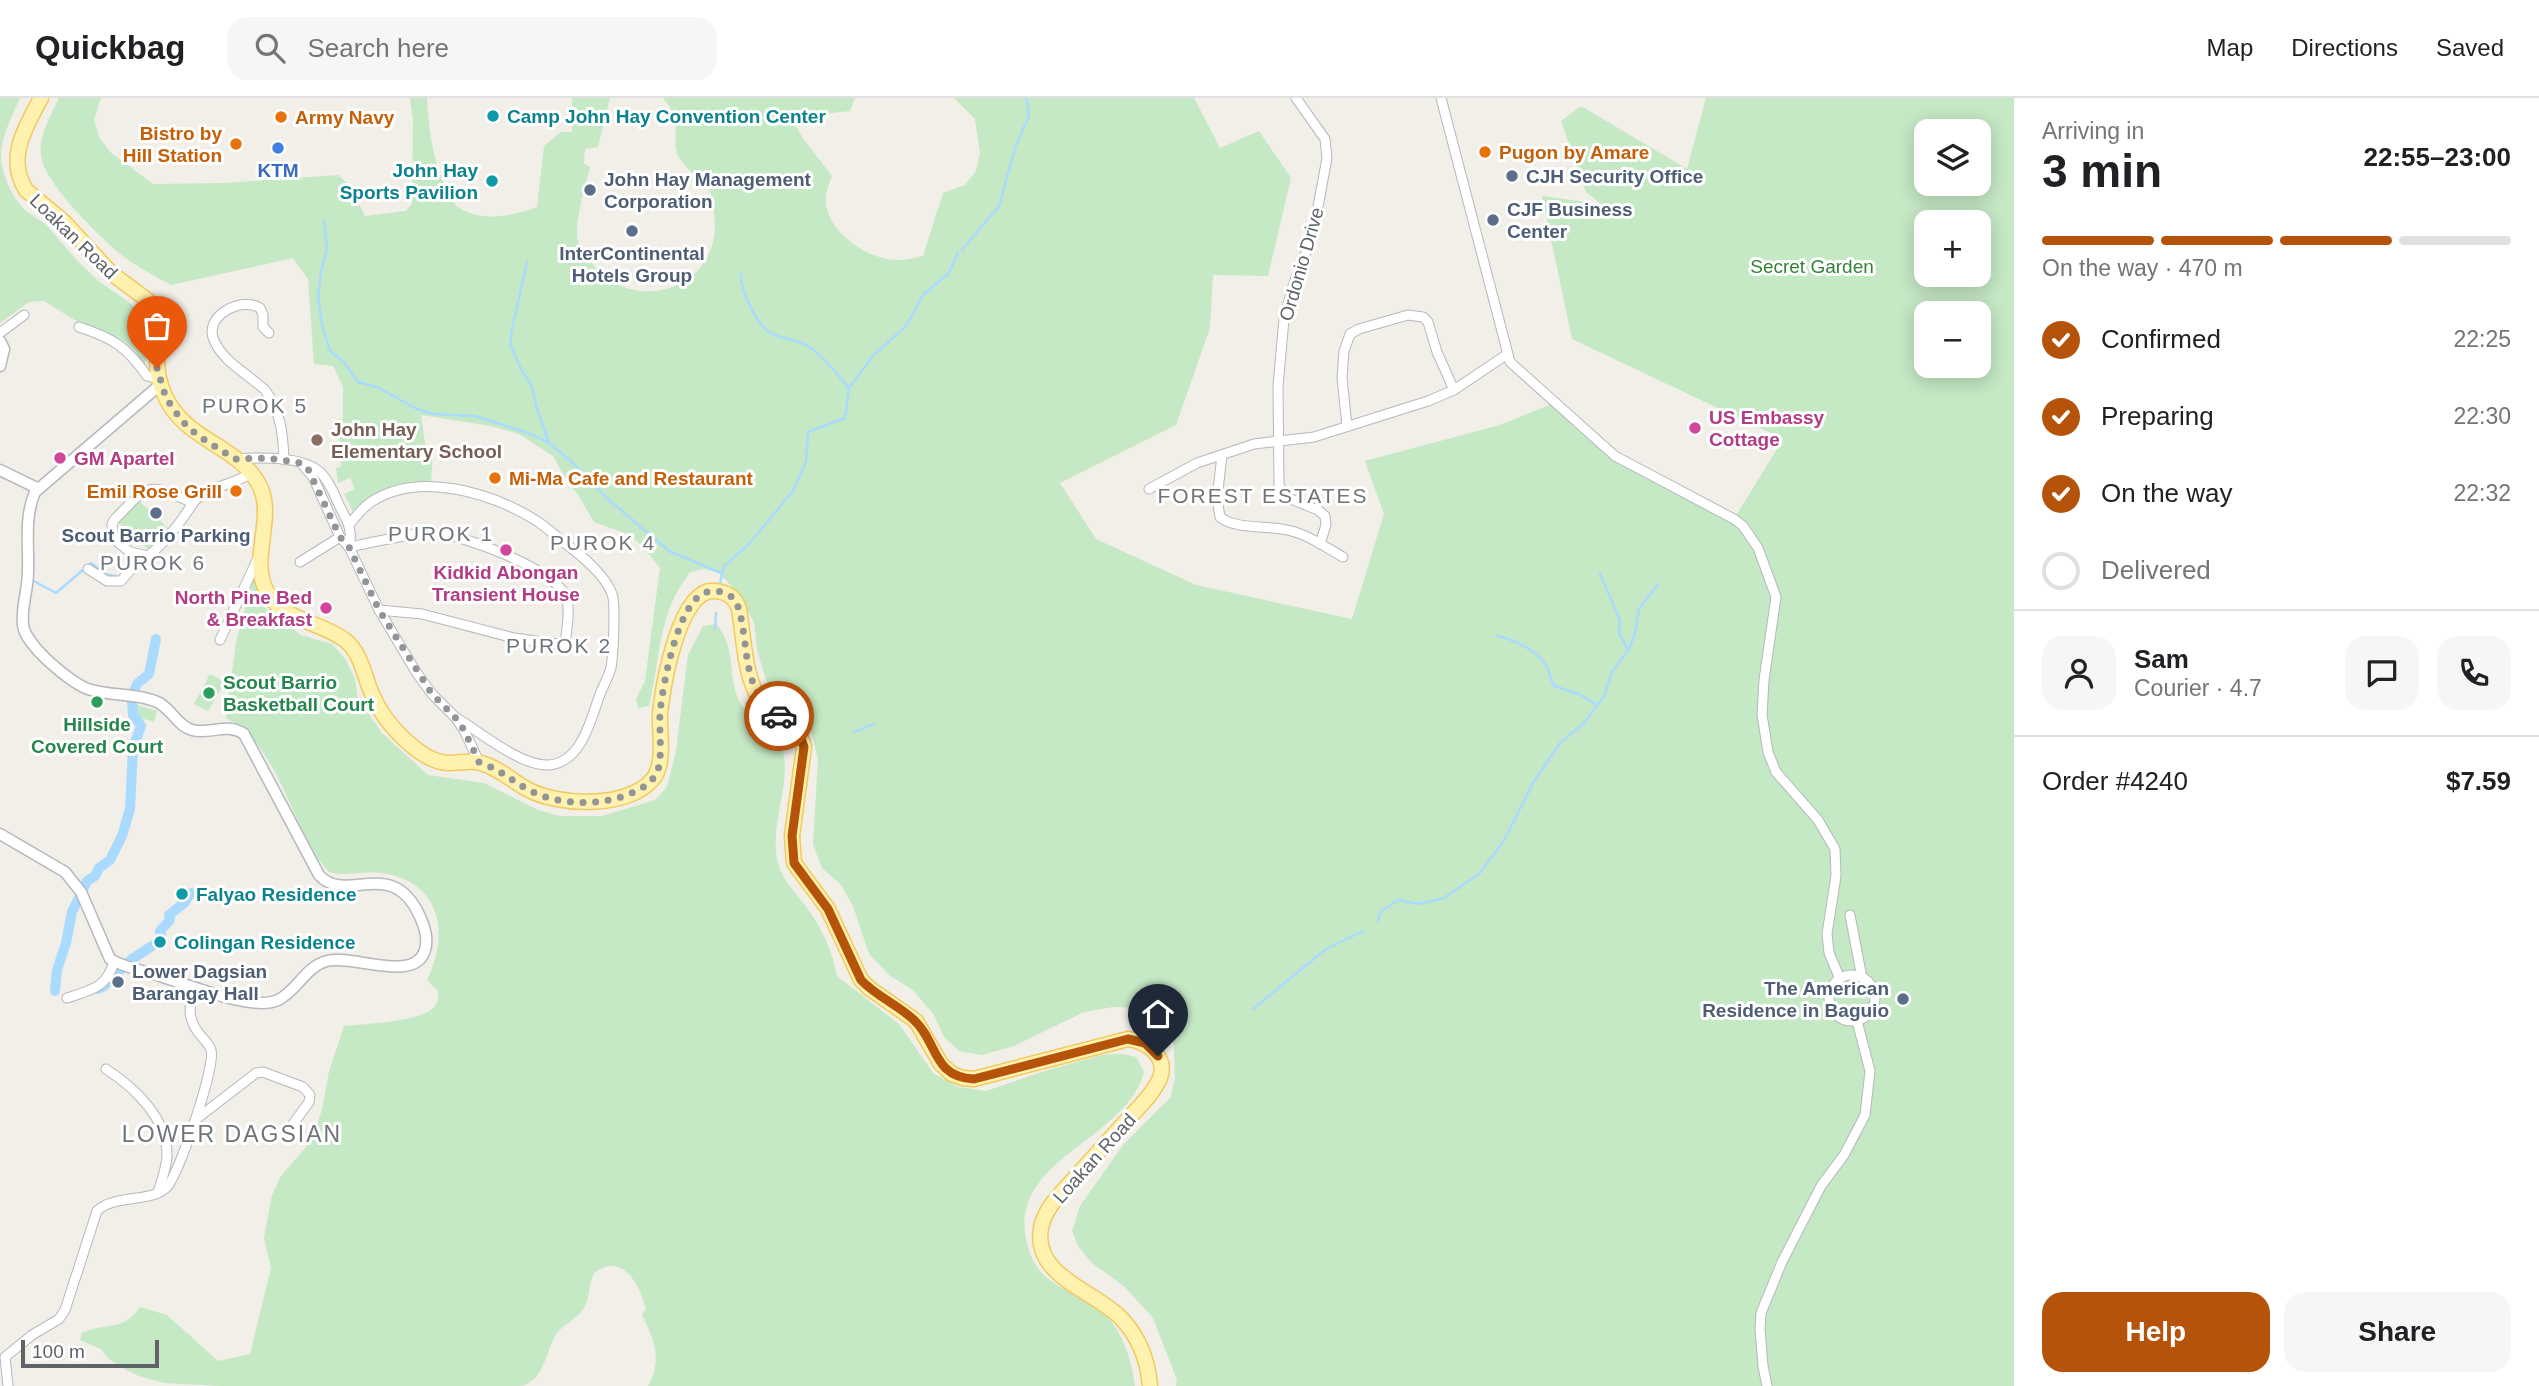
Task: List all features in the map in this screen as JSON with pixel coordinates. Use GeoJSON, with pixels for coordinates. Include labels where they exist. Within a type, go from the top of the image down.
{"type":"FeatureCollection","features":[{"type":"Feature","properties":{"kind":"main road","name":"Loakan Road"},"geometry":{"type":"LineString","coordinates":[[41,98],[17,150],[17,171],[21,182],[111,273],[158,309],[163,320],[157,359],[166,398],[182,421],[197,435],[235,459],[251,473],[261,490],[265,507],[261,576],[271,599],[290,614],[346,640],[356,652],[372,695],[400,735],[417,750],[440,763],[479,762],[501,770],[526,788],[556,800],[582,802],[621,797],[646,785],[654,779],[659,765],[660,712],[680,624],[687,609],[703,593],[720,592],[732,596],[739,608],[752,680],[761,700],[798,731],[802,738],[804,747],[792,836],[794,863],[828,909],[854,968],[869,988],[916,1021],[941,1065],[952,1074],[963,1078],[990,1076],[1128,1039],[1145,1043],[1158,1056],[1161,1076],[1147,1098],[1053,1203],[1041,1228],[1041,1239],[1048,1263],[1123,1320],[1145,1357],[1150,1386]]}},
{"type":"Feature","properties":{"kind":"street","name":"Ordonio Drive"},"geometry":{"type":"LineString","coordinates":[[1296,98],[1325,139],[1327,158],[1310,246],[1293,286],[1284,319],[1278,386],[1277,440],[1282,491],[1292,500],[1318,510],[1325,516],[1326,525],[1320,544]]}},
{"type":"Feature","properties":{"kind":"street"},"geometry":{"type":"LineString","coordinates":[[1441,98],[1510,362],[1615,456],[1734,519],[1743,526],[1758,548],[1776,597],[1764,680],[1762,715],[1768,752],[1776,772],[1818,820],[1835,849],[1837,866],[1827,944],[1840,979]]}},
{"type":"Feature","properties":{"kind":"street"},"geometry":{"type":"LineString","coordinates":[[269,333],[263,327],[260,308],[247,303],[236,305],[220,314],[211,330],[212,337],[221,351],[271,398],[281,423],[284,460]]}},
{"type":"Feature","properties":{"kind":"street"},"geometry":{"type":"LineString","coordinates":[[0,333],[24,315]]}},
{"type":"Feature","properties":{"kind":"street"},"geometry":{"type":"LineString","coordinates":[[1347,426],[1342,378],[1344,351],[1350,334],[1359,329],[1408,315],[1423,317],[1429,322],[1437,352],[1454,390]]}},
{"type":"Feature","properties":{"kind":"street"},"geometry":{"type":"LineString","coordinates":[[0,834],[65,872],[81,891],[105,950],[114,961],[194,988],[245,1001],[272,1003],[285,996],[308,973],[328,960],[359,961],[387,966],[413,965],[425,953],[426,936],[416,909],[407,897],[389,884],[334,885],[319,875],[244,734],[236,728],[225,727],[195,731],[182,725],[177,717],[159,702],[139,695],[90,690],[33,647],[23,628],[23,614],[28,576],[29,507],[37,488],[160,381],[146,376],[133,356],[118,343],[79,327]]}},
{"type":"Feature","properties":{"kind":"street"},"geometry":{"type":"LineString","coordinates":[[0,341],[4,349],[0,366]]}},
{"type":"Feature","properties":{"kind":"street"},"geometry":{"type":"LineString","coordinates":[[1149,489],[1184,469],[1254,444],[1314,437],[1404,410],[1454,390],[1506,355]]}},
{"type":"Feature","properties":{"kind":"street"},"geometry":{"type":"LineString","coordinates":[[1222,455],[1217,499],[1220,517],[1233,524],[1295,532],[1343,557]]}},
{"type":"Feature","properties":{"kind":"street"},"geometry":{"type":"LineString","coordinates":[[235,459],[267,458],[301,463],[311,466],[324,476],[349,525],[352,534],[349,547]]}},
{"type":"Feature","properties":{"kind":"street"},"geometry":{"type":"LineString","coordinates":[[301,463],[313,478],[340,537],[349,547],[379,610],[432,694],[464,730],[479,762]]}},
{"type":"Feature","properties":{"kind":"street"},"geometry":{"type":"LineString","coordinates":[[0,470],[37,488]]}},
{"type":"Feature","properties":{"kind":"street"},"geometry":{"type":"LineString","coordinates":[[193,503],[154,488],[139,494],[112,525],[114,539],[130,552],[148,556],[179,525],[193,503],[208,491],[230,485],[251,473]]}},
{"type":"Feature","properties":{"kind":"street"},"geometry":{"type":"LineString","coordinates":[[349,525],[367,504],[396,491],[430,487],[475,494],[514,509],[548,529],[578,552],[612,592],[610,670],[584,737],[570,756],[555,764],[538,764],[455,717]]}},
{"type":"Feature","properties":{"kind":"street"},"geometry":{"type":"LineString","coordinates":[[349,547],[430,533],[474,542],[496,550],[558,584],[567,604],[565,645],[514,638],[422,614],[379,610]]}},
{"type":"Feature","properties":{"kind":"street"},"geometry":{"type":"LineString","coordinates":[[300,562],[340,537]]}},
{"type":"Feature","properties":{"kind":"street"},"geometry":{"type":"LineString","coordinates":[[220,640],[261,550]]}},
{"type":"Feature","properties":{"kind":"street"},"geometry":{"type":"LineString","coordinates":[[88,569],[107,581],[121,581],[142,556]]}},
{"type":"Feature","properties":{"kind":"street"},"geometry":{"type":"LineString","coordinates":[[1850,915],[1862,978]]}},
{"type":"Feature","properties":{"kind":"street"},"geometry":{"type":"LineString","coordinates":[[67,998],[103,984],[110,976],[114,961]]}},
{"type":"Feature","properties":{"kind":"street"},"geometry":{"type":"LineString","coordinates":[[1854,976],[1862,978],[1873,992],[1872,1010],[1857,1021],[1841,1019],[1830,1007],[1830,991],[1840,979],[1854,976]]}},
{"type":"Feature","properties":{"kind":"street"},"geometry":{"type":"LineString","coordinates":[[8,1386],[5,1357],[32,1335],[59,1319],[65,1310],[97,1211],[106,1204],[158,1193],[169,1184],[195,1120],[212,1058],[210,1046],[190,1021],[194,988]]}},
{"type":"Feature","properties":{"kind":"street"},"geometry":{"type":"LineString","coordinates":[[1767,1386],[1762,1354],[1761,1313],[1782,1262],[1821,1186],[1858,1132],[1865,1115],[1870,1071],[1857,1021]]}},
{"type":"Feature","properties":{"kind":"street"},"geometry":{"type":"LineString","coordinates":[[106,1069],[142,1098],[158,1122],[165,1140],[167,1157],[158,1193]]}},
{"type":"Feature","properties":{"kind":"street"},"geometry":{"type":"LineString","coordinates":[[195,1120],[256,1073],[263,1072],[303,1087],[310,1095],[309,1102],[293,1124]]}},
{"type":"Feature","properties":{"kind":"green space"},"geometry":{"type":"Polygon","coordinates":[[[0,98],[20,98],[7,128],[1,151],[9,187],[26,211],[46,225],[86,269],[141,315],[149,340],[144,366],[135,350],[124,341],[86,327],[44,301],[29,302],[0,323],[0,98]]]}},
{"type":"Feature","properties":{"kind":"green space","name":"Secret Garden"},"geometry":{"type":"Polygon","coordinates":[[[59,98],[101,98],[94,119],[99,137],[110,152],[153,184],[225,183],[338,175],[350,186],[365,216],[406,211],[412,203],[413,120],[410,98],[427,98],[436,159],[454,203],[467,212],[497,216],[537,207],[544,146],[561,132],[572,132],[572,98],[610,98],[598,147],[585,149],[584,164],[590,167],[579,215],[578,241],[595,267],[613,282],[634,290],[655,291],[675,286],[693,275],[706,259],[714,239],[712,196],[679,158],[676,151],[674,115],[663,98],[855,98],[850,111],[791,117],[802,137],[832,176],[826,199],[834,225],[853,244],[865,251],[901,260],[923,256],[943,193],[965,185],[976,171],[980,153],[975,119],[954,98],[1194,98],[1220,148],[1259,131],[1291,178],[1268,276],[1213,275],[1210,328],[1176,425],[1060,483],[1096,539],[1196,585],[1352,619],[1384,514],[1365,461],[1500,425],[1554,403],[1615,456],[1734,519],[1783,439],[1572,339],[1542,196],[1601,204],[1586,192],[1561,121],[1581,106],[1687,169],[1706,98],[2014,98],[2014,1386],[1176,1386],[1177,1380],[1153,1318],[1125,1287],[1092,1263],[1078,1246],[1072,1231],[1080,1206],[1123,1145],[1170,1098],[1175,1079],[1173,1027],[1151,1008],[1113,1007],[1084,1012],[1014,1046],[982,1055],[959,1051],[944,1037],[934,1015],[913,990],[890,976],[869,954],[853,906],[841,885],[822,868],[813,844],[818,760],[813,738],[804,713],[767,683],[757,650],[754,622],[736,591],[719,573],[705,569],[690,572],[678,590],[665,622],[649,706],[638,708],[636,699],[645,681],[660,568],[630,535],[594,522],[553,456],[519,434],[491,426],[421,415],[426,450],[433,453],[431,482],[379,494],[369,498],[353,512],[344,494],[355,489],[350,478],[338,483],[336,468],[341,467],[338,420],[343,419],[343,387],[333,366],[314,364],[308,279],[293,258],[171,285],[135,265],[114,249],[62,194],[44,166],[41,154],[46,125],[59,98]]]}},
{"type":"Feature","properties":{"kind":"green space"},"geometry":{"type":"Polygon","coordinates":[[[138,500],[170,530],[150,551],[117,521],[138,500]]]}},
{"type":"Feature","properties":{"kind":"green space"},"geometry":{"type":"Polygon","coordinates":[[[254,577],[264,607],[301,635],[332,644],[346,660],[355,679],[358,699],[382,733],[428,775],[484,783],[538,810],[559,816],[602,816],[655,800],[667,787],[676,751],[688,655],[703,626],[716,624],[727,643],[734,684],[741,704],[782,747],[785,769],[777,822],[778,863],[787,883],[810,912],[823,935],[837,976],[899,1024],[933,1073],[959,1087],[986,1091],[1102,1055],[1123,1054],[1136,1057],[1144,1072],[1134,1095],[1097,1132],[1054,1166],[1037,1185],[1027,1207],[1025,1233],[1031,1256],[1043,1275],[1089,1301],[1112,1322],[1128,1353],[1135,1386],[648,1386],[656,1358],[653,1341],[642,1315],[646,1308],[638,1287],[629,1275],[624,1270],[610,1266],[594,1273],[583,1309],[556,1335],[539,1373],[534,1379],[520,1386],[220,1386],[164,1383],[125,1369],[109,1359],[101,1349],[80,1340],[82,1333],[121,1323],[134,1315],[140,1307],[167,1315],[218,1361],[250,1354],[271,1268],[264,1238],[272,1195],[281,1176],[306,1147],[317,1124],[329,1071],[344,1026],[419,1016],[435,1006],[437,1001],[438,991],[427,980],[438,945],[435,912],[428,898],[402,878],[375,872],[329,872],[315,853],[261,749],[245,732],[226,718],[236,642],[254,577]]]}},
{"type":"Feature","properties":{"kind":"green space","name":"Scout Barrio Basketball Court"},"geometry":{"type":"Polygon","coordinates":[[[210,674],[225,682],[208,711],[194,704],[210,674]]]}},
{"type":"Feature","properties":{"kind":"green space"},"geometry":{"type":"Polygon","coordinates":[[[137,705],[157,711],[154,722],[138,717],[135,713],[137,705]]]}},
{"type":"Feature","properties":{"kind":"waterway"},"geometry":{"type":"LineString","coordinates":[[962,250],[999,206],[1016,145],[1029,116],[1026,98]]}},
{"type":"Feature","properties":{"kind":"waterway"},"geometry":{"type":"LineString","coordinates":[[324,221],[327,248],[318,298],[322,324],[330,351],[344,362],[358,382],[377,387],[415,408],[433,414],[474,416],[529,433],[549,443],[608,499],[669,551],[721,573]]}},
{"type":"Feature","properties":{"kind":"waterway"},"geometry":{"type":"LineString","coordinates":[[719,588],[724,566],[748,545],[793,491],[806,462],[808,432],[845,418],[849,388],[873,356],[906,326],[923,295],[949,273],[958,253]]}},
{"type":"Feature","properties":{"kind":"waterway"},"geometry":{"type":"LineString","coordinates":[[527,262],[511,334],[511,346],[532,386],[549,443]]}},
{"type":"Feature","properties":{"kind":"waterway"},"geometry":{"type":"LineString","coordinates":[[741,274],[750,305],[764,327],[773,334],[812,349],[849,388]]}},
{"type":"Feature","properties":{"kind":"waterway"},"geometry":{"type":"LineString","coordinates":[[30,579],[56,593],[91,563],[106,574],[117,577]]}},
{"type":"Feature","properties":{"kind":"waterway"},"geometry":{"type":"LineString","coordinates":[[1600,574],[1620,620],[1619,633],[1627,648]]}},
{"type":"Feature","properties":{"kind":"waterway"},"geometry":{"type":"LineString","coordinates":[[1378,921],[1381,911],[1399,900],[1418,904],[1444,898],[1479,874],[1503,842],[1533,783],[1560,743],[1584,723],[1604,696],[1612,672],[1629,649],[1639,609],[1658,584]]}},
{"type":"Feature","properties":{"kind":"waterway"},"geometry":{"type":"LineString","coordinates":[[715,629],[716,613]]}},
{"type":"Feature","properties":{"kind":"waterway"},"geometry":{"type":"LineString","coordinates":[[1498,636],[1518,643],[1537,655],[1546,665],[1554,686],[1579,694],[1597,705]]}},
{"type":"Feature","properties":{"kind":"waterway"},"geometry":{"type":"LineString","coordinates":[[133,694],[137,684],[149,674],[156,639]]}},
{"type":"Feature","properties":{"kind":"waterway"},"geometry":{"type":"LineString","coordinates":[[55,991],[57,970],[72,912],[87,881],[110,860],[122,836],[130,809],[133,748],[141,726],[133,715],[132,702]]}},
{"type":"Feature","properties":{"kind":"waterway"},"geometry":{"type":"LineString","coordinates":[[854,732],[874,724]]}},
{"type":"Feature","properties":{"kind":"waterway"},"geometry":{"type":"LineString","coordinates":[[98,989],[132,959],[155,944],[161,936],[160,931],[170,920],[169,915],[184,903],[191,893]]}},
{"type":"Feature","properties":{"kind":"waterway"},"geometry":{"type":"LineString","coordinates":[[1253,1009],[1326,949],[1363,931]]}},
{"type":"Feature","properties":{"kind":"way so far"},"geometry":{"type":"LineString","coordinates":[[157,368],[166,398],[182,421],[197,435],[235,459],[267,458],[301,463],[308,469],[379,610],[416,672],[464,730],[479,762],[501,770],[526,788],[556,800],[582,802],[621,797],[646,785],[654,779],[659,765],[660,712],[680,624],[697,597],[711,591],[732,596],[736,601],[756,691],[766,706],[779,716]]}},
{"type":"Feature","properties":{"kind":"place","name":"Camp John Hay Convention Center"},"geometry":{"type":"Point","coordinates":[493,116]}},
{"type":"Feature","properties":{"kind":"place","name":"Army Navy"},"geometry":{"type":"Point","coordinates":[281,117]}},
{"type":"Feature","properties":{"kind":"place","name":"Bistro by Hill Station"},"geometry":{"type":"Point","coordinates":[236,144]}},
{"type":"Feature","properties":{"kind":"place","name":"KTM"},"geometry":{"type":"Point","coordinates":[278,148]}},
{"type":"Feature","properties":{"kind":"place","name":"Pugon by Amare"},"geometry":{"type":"Point","coordinates":[1485,152]}},
{"type":"Feature","properties":{"kind":"place","name":"CJH Security Office"},"geometry":{"type":"Point","coordinates":[1512,176]}},
{"type":"Feature","properties":{"kind":"place","name":"John Hay Sports Pavilion"},"geometry":{"type":"Point","coordinates":[492,181]}},
{"type":"Feature","properties":{"kind":"place","name":"John Hay Management Corporation"},"geometry":{"type":"Point","coordinates":[590,190]}},
{"type":"Feature","properties":{"kind":"place","name":"CJF Business Center"},"geometry":{"type":"Point","coordinates":[1493,220]}},
{"type":"Feature","properties":{"kind":"place","name":"InterContinental Hotels Group"},"geometry":{"type":"Point","coordinates":[632,231]}},
{"type":"Feature","properties":{"kind":"place","name":"US Embassy Cottage"},"geometry":{"type":"Point","coordinates":[1695,428]}},
{"type":"Feature","properties":{"kind":"place","name":"John Hay Elementary School"},"geometry":{"type":"Point","coordinates":[317,440]}},
{"type":"Feature","properties":{"kind":"place","name":"GM Apartel"},"geometry":{"type":"Point","coordinates":[60,458]}},
{"type":"Feature","properties":{"kind":"place","name":"Mi-Ma Cafe and Restaurant"},"geometry":{"type":"Point","coordinates":[495,478]}},
{"type":"Feature","properties":{"kind":"place","name":"Emil Rose Grill"},"geometry":{"type":"Point","coordinates":[236,491]}},
{"type":"Feature","properties":{"kind":"place","name":"Scout Barrio Parking"},"geometry":{"type":"Point","coordinates":[156,513]}},
{"type":"Feature","properties":{"kind":"place","name":"Kidkid Abongan Transient House"},"geometry":{"type":"Point","coordinates":[506,550]}},
{"type":"Feature","properties":{"kind":"place","name":"North Pine Bed & Breakfast"},"geometry":{"type":"Point","coordinates":[326,608]}},
{"type":"Feature","properties":{"kind":"place","name":"Scout Barrio Basketball Court"},"geometry":{"type":"Point","coordinates":[209,693]}},
{"type":"Feature","properties":{"kind":"place","name":"Hillside Covered Court"},"geometry":{"type":"Point","coordinates":[97,702]}},
{"type":"Feature","properties":{"kind":"place","name":"Falyao Residence"},"geometry":{"type":"Point","coordinates":[182,894]}},
{"type":"Feature","properties":{"kind":"place","name":"Colingan Residence"},"geometry":{"type":"Point","coordinates":[160,942]}},
{"type":"Feature","properties":{"kind":"place","name":"Lower Dagsian Barangay Hall"},"geometry":{"type":"Point","coordinates":[118,982]}},
{"type":"Feature","properties":{"kind":"place","name":"The American Residence in Baguio"},"geometry":{"type":"Point","coordinates":[1903,999]}},
{"type":"Feature","properties":{"kind":"district","name":"PUROK 5"},"geometry":{"type":"Point","coordinates":[255,406]}},
{"type":"Feature","properties":{"kind":"district","name":"FOREST ESTATES"},"geometry":{"type":"Point","coordinates":[1263,496]}},
{"type":"Feature","properties":{"kind":"district","name":"PUROK 1"},"geometry":{"type":"Point","coordinates":[441,534]}},
{"type":"Feature","properties":{"kind":"district","name":"PUROK 4"},"geometry":{"type":"Point","coordinates":[603,543]}},
{"type":"Feature","properties":{"kind":"district","name":"PUROK 6"},"geometry":{"type":"Point","coordinates":[153,563]}},
{"type":"Feature","properties":{"kind":"district","name":"PUROK 2"},"geometry":{"type":"Point","coordinates":[559,646]}},
{"type":"Feature","properties":{"kind":"district","name":"LOWER DAGSIAN"},"geometry":{"type":"Point","coordinates":[232,1134]}},
{"type":"Feature","properties":{"kind":"route"},"geometry":{"type":"LineString","coordinates":[[779,716],[798,731],[804,747],[792,836],[794,863],[828,909],[861,980],[916,1021],[941,1065],[952,1074],[974,1079],[1128,1039],[1145,1043],[1158,1056]]}}]}
